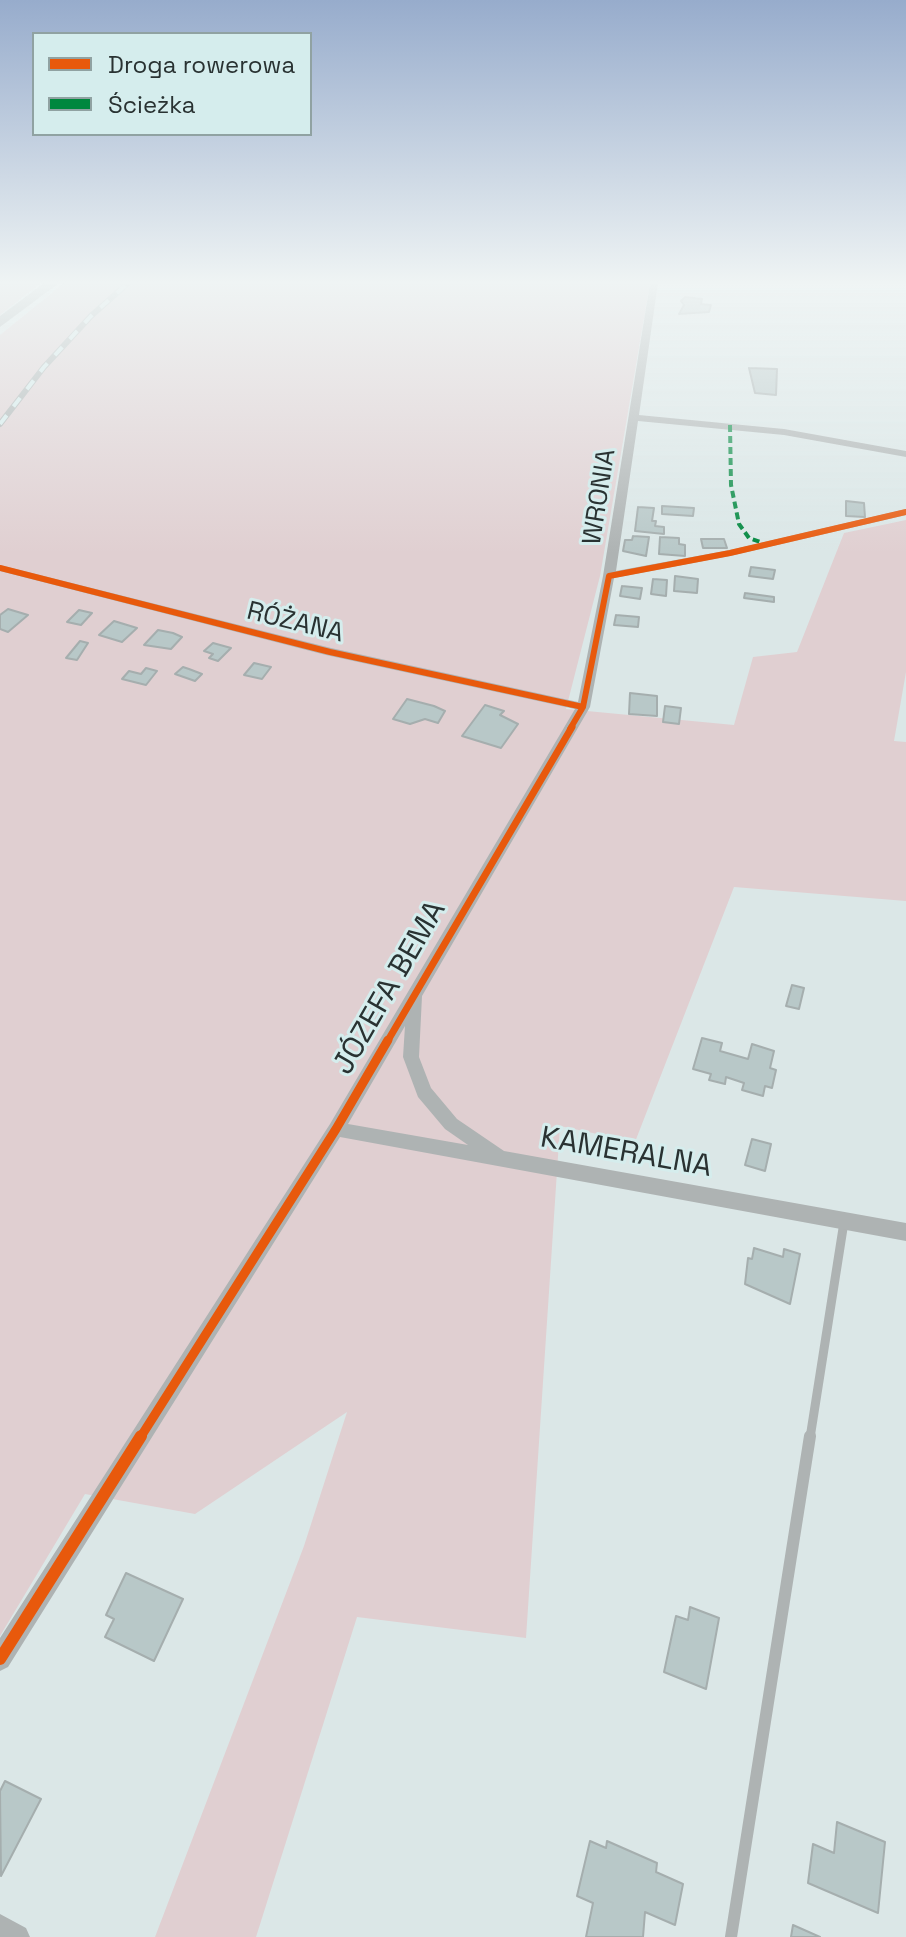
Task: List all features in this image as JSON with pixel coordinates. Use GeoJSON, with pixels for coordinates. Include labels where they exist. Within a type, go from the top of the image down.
{"type":"FeatureCollection","features":[{"type":"Feature","properties":{"kind":"street","name":"WRONIA"},"geometry":{"type":"LineString","coordinates":[[609,576],[642,373]]}},
{"type":"Feature","properties":{"kind":"street"},"geometry":{"type":"LineString","coordinates":[[636,418],[784,432],[906,454]]}},
{"type":"Feature","properties":{"kind":"street"},"geometry":{"type":"LineString","coordinates":[[609,576],[730,553],[906,512]]}},
{"type":"Feature","properties":{"kind":"street","name":"RÓŻANA"},"geometry":{"type":"LineString","coordinates":[[0,568],[330,652],[583,707]]}},
{"type":"Feature","properties":{"kind":"street","name":"JÓZEFA BEMA"},"geometry":{"type":"LineString","coordinates":[[0,1659],[336,1129],[583,707],[609,576]]}},
{"type":"Feature","properties":{"kind":"street"},"geometry":{"type":"LineString","coordinates":[[416,992],[411,1057],[424,1092],[451,1124],[504,1159]]}},
{"type":"Feature","properties":{"kind":"street","name":"KAMERALNA"},"geometry":{"type":"LineString","coordinates":[[336,1129],[906,1232]]}},
{"type":"Feature","properties":{"kind":"street"},"geometry":{"type":"LineString","coordinates":[[0,1927],[17,1937]]}},
{"type":"Feature","properties":{"kind":"lane"},"geometry":{"type":"LineString","coordinates":[[731,1937],[844,1221]]}},
{"type":"Feature","properties":{"kind":"shaded area"},"geometry":{"type":"Polygon","coordinates":[[[0,373],[635,373],[600,576],[566,709],[734,725],[753,657],[797,652],[844,533],[906,520],[906,672],[894,741],[906,742],[906,901],[734,887],[635,1142],[560,1126],[526,1638],[357,1617],[256,1937],[155,1937],[304,1546],[347,1412],[195,1514],[85,1494],[0,1636],[0,373]]]}},
{"type":"Feature","properties":{"kind":"building"},"geometry":{"type":"Polygon","coordinates":[[[750,373],[777,373],[776,395],[755,393],[750,373]]]}},
{"type":"Feature","properties":{"kind":"building"},"geometry":{"type":"Polygon","coordinates":[[[846,501],[864,503],[865,517],[846,516],[846,501]]]}},
{"type":"Feature","properties":{"kind":"building"},"geometry":{"type":"Polygon","coordinates":[[[662,506],[694,508],[693,516],[662,514],[662,506]]]}},
{"type":"Feature","properties":{"kind":"building"},"geometry":{"type":"Polygon","coordinates":[[[638,507],[654,508],[652,521],[656,521],[655,526],[664,527],[664,534],[635,531],[638,507]]]}},
{"type":"Feature","properties":{"kind":"building"},"geometry":{"type":"Polygon","coordinates":[[[633,536],[649,537],[646,556],[623,551],[625,540],[632,540],[633,536]]]}},
{"type":"Feature","properties":{"kind":"building"},"geometry":{"type":"Polygon","coordinates":[[[660,537],[679,538],[679,544],[685,545],[685,556],[659,554],[660,537]]]}},
{"type":"Feature","properties":{"kind":"building"},"geometry":{"type":"Polygon","coordinates":[[[701,539],[724,539],[727,548],[703,548],[701,539]]]}},
{"type":"Feature","properties":{"kind":"building"},"geometry":{"type":"Polygon","coordinates":[[[751,567],[775,570],[773,579],[749,576],[751,567]]]}},
{"type":"Feature","properties":{"kind":"building"},"geometry":{"type":"Polygon","coordinates":[[[675,576],[698,579],[697,593],[674,591],[675,576]]]}},
{"type":"Feature","properties":{"kind":"building"},"geometry":{"type":"Polygon","coordinates":[[[653,579],[667,580],[666,596],[651,594],[653,579]]]}},
{"type":"Feature","properties":{"kind":"building"},"geometry":{"type":"Polygon","coordinates":[[[622,586],[642,588],[640,599],[620,596],[622,586]]]}},
{"type":"Feature","properties":{"kind":"building"},"geometry":{"type":"Polygon","coordinates":[[[745,593],[774,597],[774,602],[744,598],[745,593]]]}},
{"type":"Feature","properties":{"kind":"building"},"geometry":{"type":"Polygon","coordinates":[[[8,609],[28,615],[8,632],[0,629],[0,615],[8,609]]]}},
{"type":"Feature","properties":{"kind":"building"},"geometry":{"type":"Polygon","coordinates":[[[79,610],[92,613],[81,625],[67,622],[79,610]]]}},
{"type":"Feature","properties":{"kind":"building"},"geometry":{"type":"Polygon","coordinates":[[[616,615],[639,617],[638,627],[614,625],[616,615]]]}},
{"type":"Feature","properties":{"kind":"building"},"geometry":{"type":"Polygon","coordinates":[[[114,621],[137,628],[122,642],[99,635],[114,621]]]}},
{"type":"Feature","properties":{"kind":"building"},"geometry":{"type":"Polygon","coordinates":[[[158,630],[182,637],[171,649],[144,645],[158,630]]]}},
{"type":"Feature","properties":{"kind":"building"},"geometry":{"type":"Polygon","coordinates":[[[80,641],[88,643],[77,660],[66,658],[80,641]]]}},
{"type":"Feature","properties":{"kind":"building"},"geometry":{"type":"Polygon","coordinates":[[[213,643],[231,648],[218,661],[209,658],[213,654],[204,651],[213,643]]]}},
{"type":"Feature","properties":{"kind":"building"},"geometry":{"type":"Polygon","coordinates":[[[254,663],[271,667],[262,679],[244,675],[254,663]]]}},
{"type":"Feature","properties":{"kind":"building"},"geometry":{"type":"Polygon","coordinates":[[[183,667],[202,674],[195,681],[175,674],[183,667]]]}},
{"type":"Feature","properties":{"kind":"building"},"geometry":{"type":"Polygon","coordinates":[[[146,668],[157,671],[146,685],[122,679],[129,671],[141,674],[146,668]]]}},
{"type":"Feature","properties":{"kind":"building"},"geometry":{"type":"Polygon","coordinates":[[[630,693],[657,696],[657,716],[629,714],[630,693]]]}},
{"type":"Feature","properties":{"kind":"building"},"geometry":{"type":"Polygon","coordinates":[[[407,699],[445,711],[438,723],[425,719],[410,724],[393,719],[407,699]]]}},
{"type":"Feature","properties":{"kind":"building"},"geometry":{"type":"Polygon","coordinates":[[[485,705],[504,711],[500,715],[518,724],[501,748],[462,736],[485,705]]]}},
{"type":"Feature","properties":{"kind":"building"},"geometry":{"type":"Polygon","coordinates":[[[665,706],[681,708],[679,724],[663,722],[665,706]]]}},
{"type":"Feature","properties":{"kind":"building"},"geometry":{"type":"Polygon","coordinates":[[[792,985],[804,988],[799,1009],[786,1006],[792,985]]]}},
{"type":"Feature","properties":{"kind":"building"},"geometry":{"type":"Polygon","coordinates":[[[702,1038],[722,1043],[720,1051],[748,1059],[752,1044],[774,1051],[770,1068],[776,1070],[772,1088],[765,1086],[763,1096],[742,1090],[744,1083],[726,1077],[725,1084],[709,1080],[711,1074],[693,1069],[702,1038]]]}},
{"type":"Feature","properties":{"kind":"building"},"geometry":{"type":"Polygon","coordinates":[[[752,1139],[771,1144],[765,1171],[745,1165],[752,1139]]]}},
{"type":"Feature","properties":{"kind":"building"},"geometry":{"type":"Polygon","coordinates":[[[754,1248],[783,1257],[784,1249],[800,1254],[790,1304],[745,1284],[748,1258],[752,1259],[754,1248]]]}},
{"type":"Feature","properties":{"kind":"building"},"geometry":{"type":"Polygon","coordinates":[[[126,1573],[183,1599],[154,1661],[105,1637],[114,1619],[106,1615],[126,1573]]]}},
{"type":"Feature","properties":{"kind":"building"},"geometry":{"type":"Polygon","coordinates":[[[690,1607],[719,1618],[706,1689],[664,1672],[676,1616],[688,1620],[690,1607]]]}},
{"type":"Feature","properties":{"kind":"building"},"geometry":{"type":"Polygon","coordinates":[[[5,1781],[41,1799],[1,1876],[0,1791],[5,1781]]]}},
{"type":"Feature","properties":{"kind":"building"},"geometry":{"type":"Polygon","coordinates":[[[837,1822],[885,1842],[878,1913],[808,1883],[813,1844],[834,1853],[837,1822]]]}},
{"type":"Feature","properties":{"kind":"building"},"geometry":{"type":"Polygon","coordinates":[[[590,1841],[606,1848],[607,1841],[657,1863],[656,1872],[683,1884],[675,1925],[645,1912],[643,1937],[586,1937],[593,1903],[577,1896],[590,1841]]]}},
{"type":"Feature","properties":{"kind":"building"},"geometry":{"type":"Polygon","coordinates":[[[793,1925],[820,1937],[791,1937],[793,1925]]]}},
{"type":"Feature","properties":{"kind":"railway"},"geometry":{"type":"LineString","coordinates":[[0,424],[39,373]]}},
{"type":"Feature","properties":{"kind":"marked path"},"geometry":{"type":"LineString","coordinates":[[730,425],[731,485],[739,524],[749,538],[763,543]]}},
{"type":"Feature","properties":{"kind":"cycle path"},"geometry":{"type":"LineString","coordinates":[[0,1659],[336,1129],[583,707],[609,576],[730,553],[906,512]]}},
{"type":"Feature","properties":{"kind":"cycle path"},"geometry":{"type":"LineString","coordinates":[[0,568],[330,652],[583,707]]}}]}
